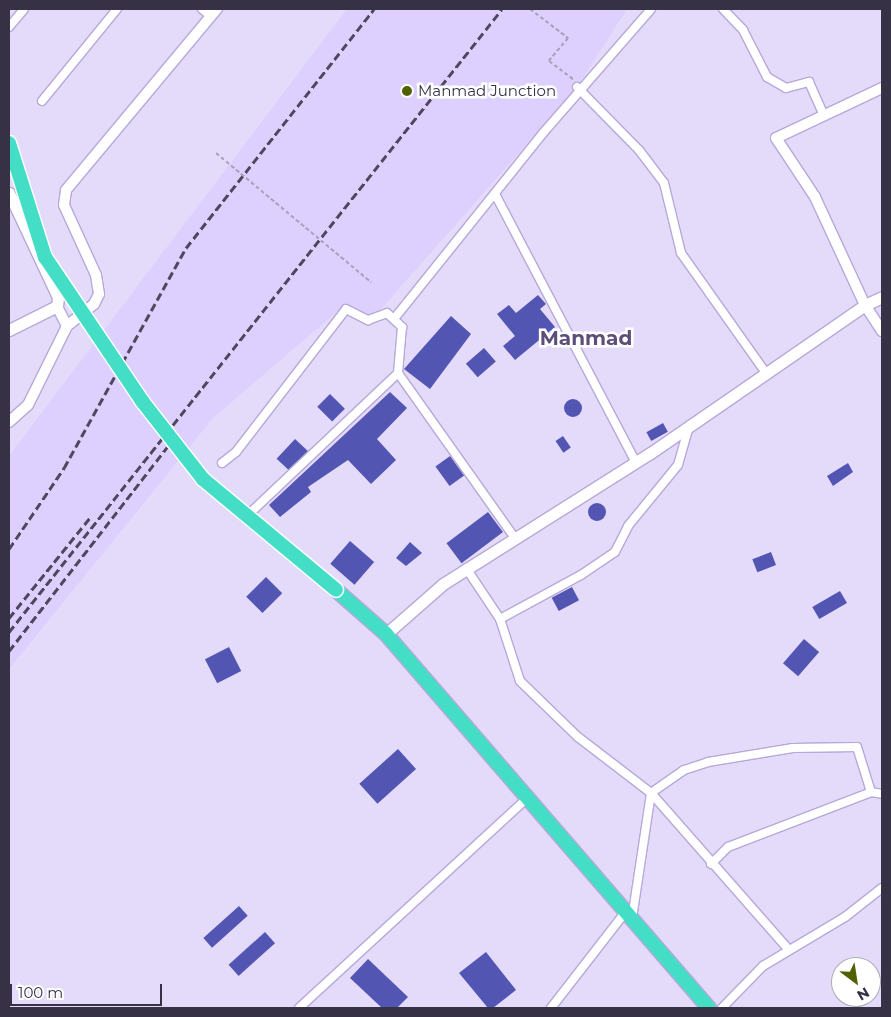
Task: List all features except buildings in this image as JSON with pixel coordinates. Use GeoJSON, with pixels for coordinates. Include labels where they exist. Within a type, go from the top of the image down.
{"type":"FeatureCollection","features":[{"type":"Feature","properties":{"kind":"highway"},"geometry":{"type":"LineString","coordinates":[[9,143],[45,257],[142,401],[203,479],[249,514],[386,634],[628,918],[709,1008]]}},
{"type":"Feature","properties":{"kind":"main road"},"geometry":{"type":"LineString","coordinates":[[9,192],[58,297],[57,306],[9,330]]}},
{"type":"Feature","properties":{"kind":"main road"},"geometry":{"type":"LineString","coordinates":[[386,634],[466,568],[636,462],[865,304],[882,297]]}},
{"type":"Feature","properties":{"kind":"street"},"geometry":{"type":"LineString","coordinates":[[9,27],[24,9]]}},
{"type":"Feature","properties":{"kind":"street"},"geometry":{"type":"LineString","coordinates":[[42,102],[117,9]]}},
{"type":"Feature","properties":{"kind":"street"},"geometry":{"type":"LineString","coordinates":[[9,422],[28,405],[67,326],[94,304],[99,294],[96,275],[64,205],[66,190],[214,12],[202,9]]}},
{"type":"Feature","properties":{"kind":"street"},"geometry":{"type":"LineString","coordinates":[[394,319],[495,194],[578,86],[651,9]]}},
{"type":"Feature","properties":{"kind":"street"},"geometry":{"type":"LineString","coordinates":[[723,9],[742,30],[767,77],[786,88],[808,82],[824,116]]}},
{"type":"Feature","properties":{"kind":"street"},"geometry":{"type":"LineString","coordinates":[[578,86],[639,150],[664,183],[681,253],[766,373]]}},
{"type":"Feature","properties":{"kind":"street"},"geometry":{"type":"LineString","coordinates":[[882,88],[776,138],[815,196],[865,304],[882,331]]}},
{"type":"Feature","properties":{"kind":"street"},"geometry":{"type":"LineString","coordinates":[[495,194],[636,462]]}},
{"type":"Feature","properties":{"kind":"street"},"geometry":{"type":"LineString","coordinates":[[57,306],[67,326]]}},
{"type":"Feature","properties":{"kind":"street"},"geometry":{"type":"LineString","coordinates":[[222,463],[236,452],[346,309],[368,320],[387,313],[402,327],[398,373],[514,537]]}},
{"type":"Feature","properties":{"kind":"street"},"geometry":{"type":"LineString","coordinates":[[249,514],[398,373]]}},
{"type":"Feature","properties":{"kind":"street"},"geometry":{"type":"LineString","coordinates":[[500,619],[615,552],[628,526],[678,465],[690,426]]}},
{"type":"Feature","properties":{"kind":"street"},"geometry":{"type":"LineString","coordinates":[[466,568],[500,619],[520,681],[578,737],[651,793],[788,950]]}},
{"type":"Feature","properties":{"kind":"street"},"geometry":{"type":"LineString","coordinates":[[551,1008],[628,918],[651,793],[684,770],[793,748],[857,747],[871,792]]}},
{"type":"Feature","properties":{"kind":"street"},"geometry":{"type":"LineString","coordinates":[[711,864],[728,847],[871,792],[882,794]]}},
{"type":"Feature","properties":{"kind":"street"},"geometry":{"type":"LineString","coordinates":[[299,1008],[526,799]]}},
{"type":"Feature","properties":{"kind":"street"},"geometry":{"type":"LineString","coordinates":[[722,1008],[763,966],[882,888]]}},
{"type":"Feature","properties":{"kind":"path"},"geometry":{"type":"LineString","coordinates":[[530,9],[568,38],[549,61],[578,86]]}},
{"type":"Feature","properties":{"kind":"path"},"geometry":{"type":"LineString","coordinates":[[216,153],[371,282]]}},
{"type":"Feature","properties":{"kind":"shaded area"},"geometry":{"type":"Polygon","coordinates":[[[347,9],[627,9],[577,87],[374,317],[346,304],[213,418],[9,669],[9,456],[347,9]]]}},
{"type":"Feature","properties":{"kind":"railway"},"geometry":{"type":"LineString","coordinates":[[9,549],[64,468],[186,248],[374,9]]}},
{"type":"Feature","properties":{"kind":"railway"},"geometry":{"type":"LineString","coordinates":[[9,632],[502,9]]}},
{"type":"Feature","properties":{"kind":"railway"},"geometry":{"type":"LineString","coordinates":[[9,651],[167,447]]}},
{"type":"Feature","properties":{"kind":"railway"},"geometry":{"type":"LineString","coordinates":[[9,618],[92,515]]}},
{"type":"Feature","properties":{"kind":"place","name":"Manmad Junction"},"geometry":{"type":"Point","coordinates":[407,91]}},
{"type":"Feature","properties":{"kind":"district","name":"Manmad"},"geometry":{"type":"Point","coordinates":[586,338]}}]}
